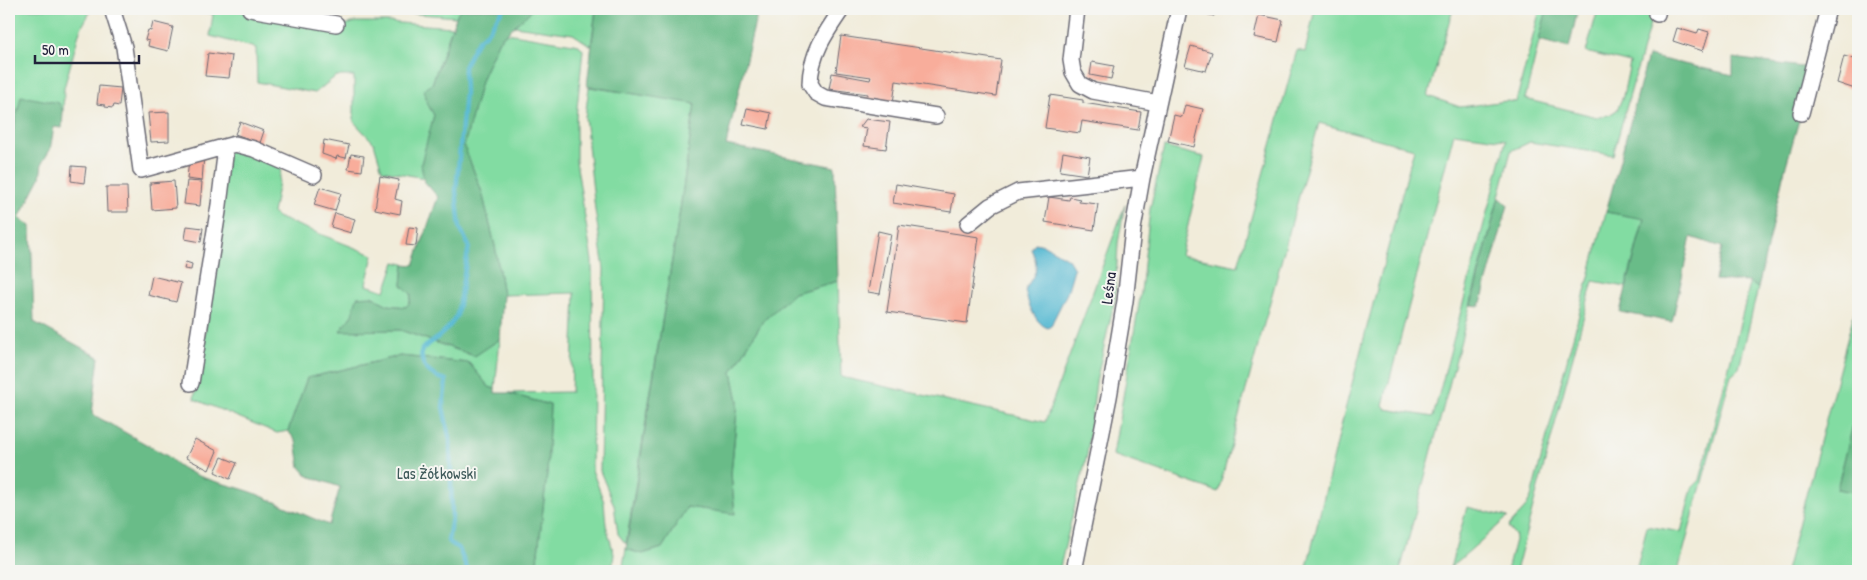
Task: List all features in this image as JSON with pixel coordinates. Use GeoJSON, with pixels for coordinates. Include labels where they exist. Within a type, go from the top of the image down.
{"type":"FeatureCollection","features":[{"type":"Feature","properties":{"kind":"street"},"geometry":{"type":"LineString","coordinates":[[112,9],[125,56],[141,170],[235,144],[254,149],[314,175]]}},
{"type":"Feature","properties":{"kind":"street"},"geometry":{"type":"LineString","coordinates":[[250,9],[336,24]]}},
{"type":"Feature","properties":{"kind":"street"},"geometry":{"type":"LineString","coordinates":[[842,9],[821,40],[814,57],[810,84],[816,93],[825,98],[936,116]]}},
{"type":"Feature","properties":{"kind":"street"},"geometry":{"type":"LineString","coordinates":[[1077,9],[1071,60],[1073,72],[1080,84],[1093,91],[1158,103]]}},
{"type":"Feature","properties":{"kind":"street","name":"Leśna"},"geometry":{"type":"LineString","coordinates":[[1074,571],[1110,388],[1125,301],[1133,229],[1142,178],[1179,9]]}},
{"type":"Feature","properties":{"kind":"street"},"geometry":{"type":"LineString","coordinates":[[1801,113],[1828,9]]}},
{"type":"Feature","properties":{"kind":"street"},"geometry":{"type":"LineString","coordinates":[[191,383],[219,205],[225,156],[220,148]]}},
{"type":"Feature","properties":{"kind":"street"},"geometry":{"type":"LineString","coordinates":[[968,224],[990,206],[1018,192],[1142,178]]}},
{"type":"Feature","properties":{"kind":"green space"},"geometry":{"type":"Polygon","coordinates":[[[9,9],[92,9],[80,30],[64,88],[63,112],[58,103],[13,135],[9,149],[9,9]]]}},
{"type":"Feature","properties":{"kind":"green space"},"geometry":{"type":"Polygon","coordinates":[[[191,9],[231,9],[334,28],[356,22],[387,22],[452,27],[432,84],[428,105],[434,115],[421,164],[424,178],[382,170],[374,143],[354,122],[354,76],[336,76],[315,93],[257,82],[256,48],[210,36],[213,14],[191,9]]]}},
{"type":"Feature","properties":{"kind":"green space"},"geometry":{"type":"Polygon","coordinates":[[[268,9],[336,9],[338,18],[268,9]]]}},
{"type":"Feature","properties":{"kind":"green space"},"geometry":{"type":"Polygon","coordinates":[[[408,9],[461,9],[456,17],[407,13],[408,9]]]}},
{"type":"Feature","properties":{"kind":"green space"},"geometry":{"type":"Polygon","coordinates":[[[461,9],[533,9],[499,40],[482,78],[464,146],[482,192],[495,246],[503,295],[500,339],[475,356],[400,330],[340,331],[352,315],[357,297],[371,296],[388,305],[406,307],[410,302],[411,294],[402,285],[404,264],[414,265],[438,197],[424,181],[421,164],[434,115],[428,105],[424,90],[432,84],[458,12],[461,9]]]}},
{"type":"Feature","properties":{"kind":"green space"},"geometry":{"type":"Polygon","coordinates":[[[533,9],[596,9],[591,46],[573,34],[514,26],[533,9]]]}},
{"type":"Feature","properties":{"kind":"green space"},"geometry":{"type":"Polygon","coordinates":[[[596,9],[753,9],[757,13],[726,145],[835,167],[838,281],[794,293],[763,321],[732,372],[738,401],[731,474],[735,514],[687,507],[662,548],[642,554],[626,549],[695,104],[587,86],[596,9]]]}},
{"type":"Feature","properties":{"kind":"green space"},"geometry":{"type":"Polygon","coordinates":[[[1315,9],[1453,9],[1428,96],[1460,107],[1506,101],[1516,102],[1540,9],[1547,9],[1525,99],[1597,117],[1609,115],[1617,110],[1623,96],[1630,63],[1586,52],[1598,9],[1636,9],[1653,13],[1613,155],[1530,142],[1511,151],[1400,571],[1306,571],[1345,410],[1414,149],[1319,123],[1218,492],[1113,455],[1141,292],[1150,209],[1164,147],[1204,157],[1181,255],[1238,266],[1297,50],[1305,52],[1315,9]],[[1454,133],[1383,405],[1386,409],[1433,417],[1506,140],[1454,133]]]}},
{"type":"Feature","properties":{"kind":"green space"},"geometry":{"type":"Polygon","coordinates":[[[1547,9],[1578,9],[1569,48],[1539,40],[1547,9]]]}},
{"type":"Feature","properties":{"kind":"green space"},"geometry":{"type":"Polygon","coordinates":[[[507,33],[579,45],[583,50],[576,118],[576,161],[592,261],[592,470],[604,502],[606,525],[614,554],[612,571],[536,571],[547,473],[550,405],[508,393],[571,392],[575,293],[503,295],[495,246],[482,192],[464,146],[482,78],[499,40],[507,33]]]}},
{"type":"Feature","properties":{"kind":"green space"},"geometry":{"type":"Polygon","coordinates":[[[1648,56],[1733,75],[1733,58],[1810,68],[1758,288],[1749,282],[1715,280],[1722,247],[1691,237],[1672,322],[1620,312],[1644,219],[1606,212],[1648,56]]]}},
{"type":"Feature","properties":{"kind":"green space"},"geometry":{"type":"Polygon","coordinates":[[[589,87],[695,103],[680,210],[626,544],[618,534],[614,505],[600,471],[604,269],[595,210],[585,117],[589,87]]]}},
{"type":"Feature","properties":{"kind":"green space","name":"Las Żółkowski"},"geometry":{"type":"Polygon","coordinates":[[[21,96],[59,103],[63,112],[62,128],[54,127],[50,150],[42,163],[40,178],[19,218],[31,226],[34,322],[99,357],[92,414],[197,475],[244,489],[329,525],[340,487],[308,476],[300,467],[296,441],[288,431],[307,378],[400,356],[469,363],[489,387],[495,389],[495,393],[508,393],[550,405],[547,473],[536,571],[9,571],[9,149],[21,96]]]}},
{"type":"Feature","properties":{"kind":"green space"},"geometry":{"type":"Polygon","coordinates":[[[235,148],[282,165],[273,213],[277,217],[373,255],[366,285],[385,291],[395,262],[404,264],[402,285],[411,294],[407,307],[388,305],[371,296],[352,315],[341,330],[400,330],[474,356],[500,339],[495,389],[489,387],[469,363],[400,356],[307,378],[288,431],[277,433],[194,399],[209,307],[228,150],[235,148]]]}},
{"type":"Feature","properties":{"kind":"green space"},"geometry":{"type":"Polygon","coordinates":[[[1499,197],[1508,205],[1480,306],[1471,305],[1499,197]]]}},
{"type":"Feature","properties":{"kind":"green space"},"geometry":{"type":"Polygon","coordinates":[[[1125,205],[1118,243],[1115,298],[1096,382],[1087,455],[1059,571],[622,571],[626,549],[642,554],[662,548],[687,507],[735,513],[731,474],[738,401],[732,372],[763,321],[794,293],[838,281],[841,377],[1045,422],[1125,205]]]}},
{"type":"Feature","properties":{"kind":"green space"},"geometry":{"type":"Polygon","coordinates":[[[1606,212],[1644,218],[1626,287],[1593,281],[1516,571],[1507,571],[1516,536],[1508,527],[1525,508],[1531,497],[1606,212]]]}},
{"type":"Feature","properties":{"kind":"green space"},"geometry":{"type":"Polygon","coordinates":[[[1749,282],[1758,288],[1739,368],[1731,375],[1678,571],[1636,571],[1647,526],[1681,532],[1692,488],[1700,480],[1749,282]]]}},
{"type":"Feature","properties":{"kind":"green space"},"geometry":{"type":"Polygon","coordinates":[[[1858,298],[1858,405],[1837,489],[1858,493],[1858,571],[1786,571],[1858,298]]]}},
{"type":"Feature","properties":{"kind":"green space"},"geometry":{"type":"Polygon","coordinates":[[[1858,405],[1858,493],[1837,489],[1858,405]]]}},
{"type":"Feature","properties":{"kind":"green space"},"geometry":{"type":"Polygon","coordinates":[[[1467,507],[1508,517],[1450,568],[1467,507]]]}},
{"type":"Feature","properties":{"kind":"water"},"geometry":{"type":"Polygon","coordinates":[[[1035,243],[1044,245],[1068,259],[1074,269],[1067,293],[1052,325],[1048,328],[1043,326],[1036,318],[1025,291],[1036,268],[1031,249],[1035,243]]]}},
{"type":"Feature","properties":{"kind":"building"},"geometry":{"type":"Polygon","coordinates":[[[1202,9],[1216,9],[1214,16],[1201,13],[1202,9]]]}},
{"type":"Feature","properties":{"kind":"building"},"geometry":{"type":"Polygon","coordinates":[[[1259,15],[1283,20],[1278,42],[1254,37],[1259,15]]]}},
{"type":"Feature","properties":{"kind":"building"},"geometry":{"type":"Polygon","coordinates":[[[153,22],[173,27],[168,51],[148,46],[149,41],[145,40],[148,30],[151,31],[153,22]]]}},
{"type":"Feature","properties":{"kind":"building"},"geometry":{"type":"Polygon","coordinates":[[[1677,28],[1697,34],[1699,29],[1709,32],[1703,51],[1673,41],[1677,28]]]}},
{"type":"Feature","properties":{"kind":"building"},"geometry":{"type":"Polygon","coordinates":[[[841,36],[1001,60],[996,96],[896,81],[893,103],[867,99],[868,94],[829,89],[832,73],[870,80],[871,77],[836,72],[841,36]]]}},
{"type":"Feature","properties":{"kind":"building"},"geometry":{"type":"Polygon","coordinates":[[[1191,46],[1212,52],[1206,71],[1185,66],[1191,46]]]}},
{"type":"Feature","properties":{"kind":"building"},"geometry":{"type":"Polygon","coordinates":[[[208,53],[232,56],[229,78],[205,76],[208,53]]]}},
{"type":"Feature","properties":{"kind":"building"},"geometry":{"type":"Polygon","coordinates":[[[1844,56],[1858,60],[1858,90],[1837,83],[1844,56]]]}},
{"type":"Feature","properties":{"kind":"building"},"geometry":{"type":"Polygon","coordinates":[[[1092,62],[1114,66],[1111,79],[1090,75],[1092,62]]]}},
{"type":"Feature","properties":{"kind":"building"},"geometry":{"type":"Polygon","coordinates":[[[99,86],[121,88],[119,106],[114,105],[113,108],[97,104],[99,86]]]}},
{"type":"Feature","properties":{"kind":"building"},"geometry":{"type":"Polygon","coordinates":[[[1050,95],[1083,100],[1083,103],[1141,112],[1138,130],[1082,121],[1080,133],[1045,128],[1050,95]]]}},
{"type":"Feature","properties":{"kind":"building"},"geometry":{"type":"Polygon","coordinates":[[[1185,105],[1203,109],[1194,147],[1168,141],[1174,115],[1182,117],[1185,105]]]}},
{"type":"Feature","properties":{"kind":"building"},"geometry":{"type":"Polygon","coordinates":[[[747,108],[771,113],[768,129],[743,124],[747,108]]]}},
{"type":"Feature","properties":{"kind":"building"},"geometry":{"type":"Polygon","coordinates":[[[169,112],[169,141],[151,142],[148,113],[169,112]]]}},
{"type":"Feature","properties":{"kind":"building"},"geometry":{"type":"Polygon","coordinates":[[[866,119],[890,122],[886,149],[864,146],[867,128],[860,127],[866,119]]]}},
{"type":"Feature","properties":{"kind":"building"},"geometry":{"type":"Polygon","coordinates":[[[240,122],[264,131],[260,143],[235,134],[240,122]]]}},
{"type":"Feature","properties":{"kind":"building"},"geometry":{"type":"Polygon","coordinates":[[[324,140],[349,145],[346,158],[337,156],[336,159],[322,154],[324,140]]]}},
{"type":"Feature","properties":{"kind":"building"},"geometry":{"type":"Polygon","coordinates":[[[1063,152],[1090,157],[1087,175],[1060,171],[1063,152]]]}},
{"type":"Feature","properties":{"kind":"building"},"geometry":{"type":"Polygon","coordinates":[[[351,154],[364,156],[362,171],[348,169],[351,154]]]}},
{"type":"Feature","properties":{"kind":"building"},"geometry":{"type":"Polygon","coordinates":[[[204,155],[202,181],[187,179],[189,159],[204,155]]]}},
{"type":"Feature","properties":{"kind":"building"},"geometry":{"type":"Polygon","coordinates":[[[72,166],[86,167],[84,183],[71,181],[72,166]]]}},
{"type":"Feature","properties":{"kind":"building"},"geometry":{"type":"Polygon","coordinates":[[[380,176],[399,180],[395,199],[402,201],[400,214],[375,209],[380,176]]]}},
{"type":"Feature","properties":{"kind":"building"},"geometry":{"type":"Polygon","coordinates":[[[174,181],[176,208],[152,210],[150,183],[174,181]]]}},
{"type":"Feature","properties":{"kind":"building"},"geometry":{"type":"Polygon","coordinates":[[[187,181],[202,182],[200,206],[184,204],[187,181]]]}},
{"type":"Feature","properties":{"kind":"building"},"geometry":{"type":"Polygon","coordinates":[[[896,184],[954,194],[951,212],[893,203],[896,184]]]}},
{"type":"Feature","properties":{"kind":"building"},"geometry":{"type":"Polygon","coordinates":[[[106,187],[127,187],[128,212],[107,212],[106,187]]]}},
{"type":"Feature","properties":{"kind":"building"},"geometry":{"type":"Polygon","coordinates":[[[320,187],[341,193],[335,211],[314,205],[320,187]]]}},
{"type":"Feature","properties":{"kind":"building"},"geometry":{"type":"Polygon","coordinates":[[[1049,197],[1069,200],[1070,197],[1080,199],[1079,202],[1098,204],[1094,230],[1045,222],[1049,197]]]}},
{"type":"Feature","properties":{"kind":"building"},"geometry":{"type":"Polygon","coordinates":[[[335,213],[355,219],[351,233],[331,227],[335,213]]]}},
{"type":"Feature","properties":{"kind":"building"},"geometry":{"type":"Polygon","coordinates":[[[899,225],[979,237],[967,323],[887,312],[899,225]]]}},
{"type":"Feature","properties":{"kind":"building"},"geometry":{"type":"Polygon","coordinates":[[[187,226],[203,228],[201,242],[185,239],[187,226]]]}},
{"type":"Feature","properties":{"kind":"building"},"geometry":{"type":"Polygon","coordinates":[[[409,227],[418,228],[416,246],[406,245],[409,227]]]}},
{"type":"Feature","properties":{"kind":"building"},"geometry":{"type":"Polygon","coordinates":[[[878,231],[891,234],[880,294],[868,292],[878,231]]]}},
{"type":"Feature","properties":{"kind":"building"},"geometry":{"type":"Polygon","coordinates":[[[186,262],[192,264],[191,270],[184,269],[186,262]]]}},
{"type":"Feature","properties":{"kind":"building"},"geometry":{"type":"Polygon","coordinates":[[[152,276],[181,283],[176,302],[148,295],[152,276]]]}},
{"type":"Feature","properties":{"kind":"building"},"geometry":{"type":"Polygon","coordinates":[[[195,439],[217,451],[209,470],[186,458],[195,439]]]}},
{"type":"Feature","properties":{"kind":"building"},"geometry":{"type":"Polygon","coordinates":[[[222,457],[237,463],[230,479],[215,472],[222,457]]]}},
{"type":"Feature","properties":{"kind":"waterway"},"geometry":{"type":"LineString","coordinates":[[468,571],[459,549],[448,541],[452,517],[450,440],[443,407],[446,380],[435,376],[427,369],[422,360],[422,349],[446,330],[457,315],[469,246],[460,228],[456,191],[465,92],[464,67],[479,39],[486,34],[503,9]]}}]}
